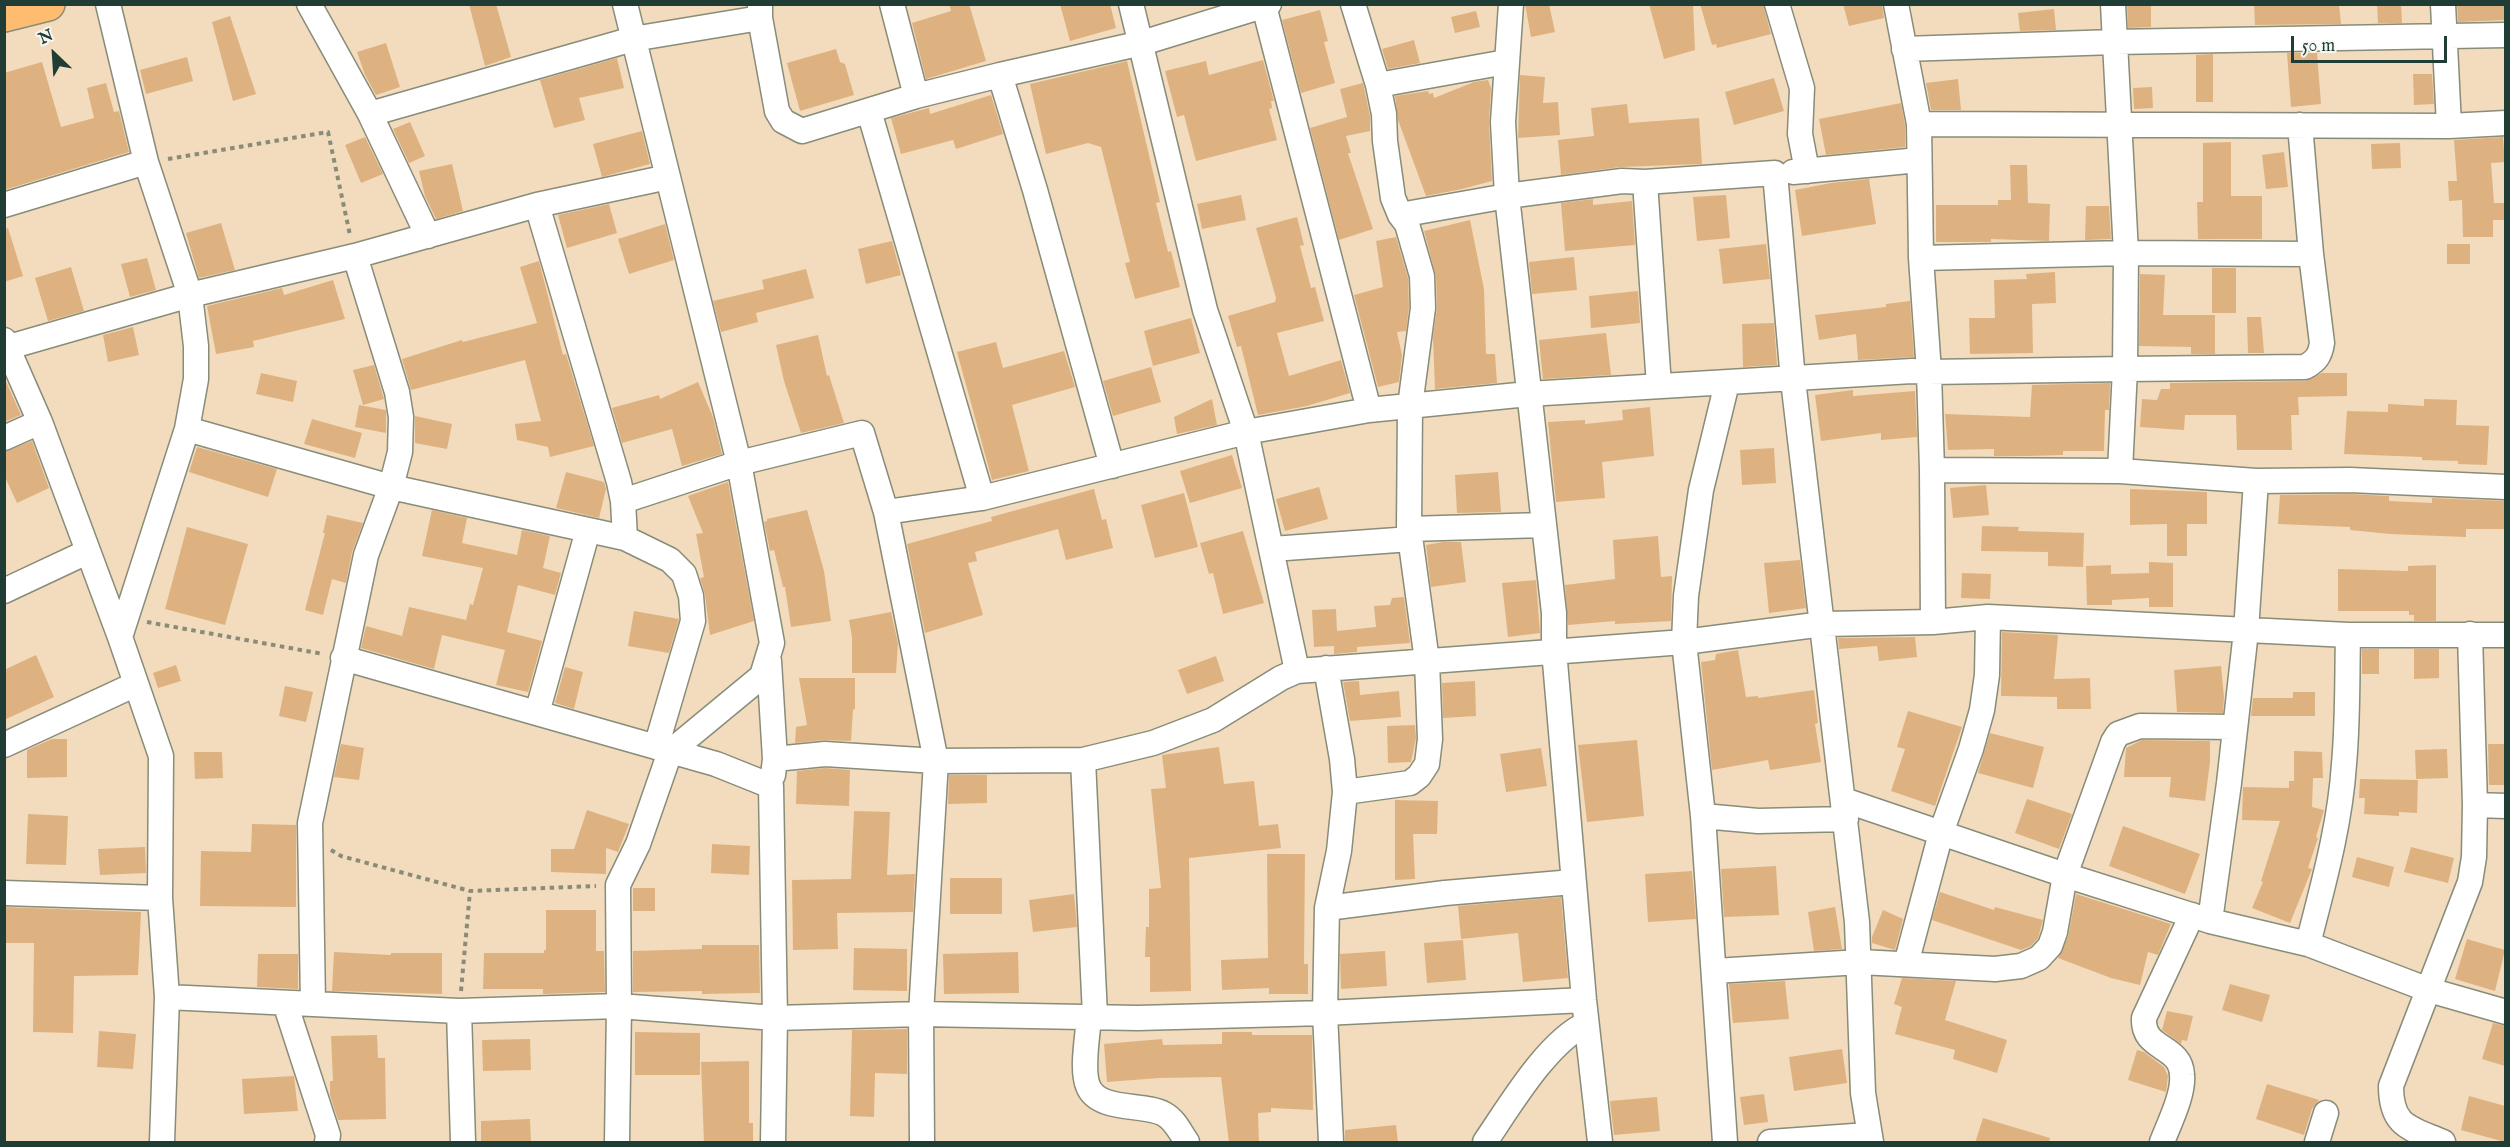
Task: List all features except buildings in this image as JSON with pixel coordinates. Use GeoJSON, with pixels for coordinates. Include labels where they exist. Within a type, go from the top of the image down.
{"type":"FeatureCollection","features":[{"type":"Feature","properties":{"kind":"highway"},"geometry":{"type":"LineString","coordinates":[[4,15],[43,5]]}},
{"type":"Feature","properties":{"kind":"street"},"geometry":{"type":"LineString","coordinates":[[108,4],[146,162],[190,295],[196,345],[196,379],[187,429],[123,627]]}},
{"type":"Feature","properties":{"kind":"street"},"geometry":{"type":"LineString","coordinates":[[309,4],[370,114],[428,236]]}},
{"type":"Feature","properties":{"kind":"street"},"geometry":{"type":"LineString","coordinates":[[625,4],[739,464],[772,643],[769,661],[775,759],[771,786],[775,1018],[773,1143]]}},
{"type":"Feature","properties":{"kind":"street"},"geometry":{"type":"LineString","coordinates":[[892,4],[916,96]]}},
{"type":"Feature","properties":{"kind":"street"},"geometry":{"type":"LineString","coordinates":[[1131,4],[1205,310],[1246,432],[1297,671]]}},
{"type":"Feature","properties":{"kind":"street"},"geometry":{"type":"LineString","coordinates":[[1345,792],[1410,783],[1427,764],[1430,739],[1427,661],[1410,534],[1410,406],[1423,308],[1422,276],[1407,224],[1400,215],[1393,198],[1384,114],[1378,85],[1353,4]]}},
{"type":"Feature","properties":{"kind":"street"},"geometry":{"type":"LineString","coordinates":[[1511,4],[1503,122],[1507,196],[1554,613],[1554,650],[1573,882],[1600,1143]]}},
{"type":"Feature","properties":{"kind":"street"},"geometry":{"type":"LineString","coordinates":[[1777,4],[1802,88],[1800,134],[1807,171]]}},
{"type":"Feature","properties":{"kind":"street"},"geometry":{"type":"LineString","coordinates":[[1896,4],[1918,124],[1921,258],[1929,372],[1932,470],[1933,621]]}},
{"type":"Feature","properties":{"kind":"street"},"geometry":{"type":"LineString","coordinates":[[2113,4],[2126,253],[2125,369],[2120,471]]}},
{"type":"Feature","properties":{"kind":"street"},"geometry":{"type":"LineString","coordinates":[[2443,4],[2449,126]]}},
{"type":"Feature","properties":{"kind":"street"},"geometry":{"type":"LineString","coordinates":[[370,114],[633,39],[760,11],[777,111],[783,121],[802,131],[916,96],[1142,43],[1266,5],[1369,410]]}},
{"type":"Feature","properties":{"kind":"street"},"geometry":{"type":"LineString","coordinates":[[1904,49],[2115,42],[2505,35]]}},
{"type":"Feature","properties":{"kind":"street"},"geometry":{"type":"LineString","coordinates":[[1378,85],[1506,62]]}},
{"type":"Feature","properties":{"kind":"street"},"geometry":{"type":"LineString","coordinates":[[1000,75],[1035,190],[1112,466]]}},
{"type":"Feature","properties":{"kind":"street"},"geometry":{"type":"LineString","coordinates":[[869,111],[982,498]]}},
{"type":"Feature","properties":{"kind":"street"},"geometry":{"type":"LineString","coordinates":[[1918,124],[2449,126],[2505,123]]}},
{"type":"Feature","properties":{"kind":"street"},"geometry":{"type":"LineString","coordinates":[[886,512],[982,498],[1246,432],[1369,410],[1528,394],[1793,380],[1912,371],[2305,367],[2315,361],[2322,343],[2311,254],[2300,125]]}},
{"type":"Feature","properties":{"kind":"street"},"geometry":{"type":"LineString","coordinates":[[1400,215],[1507,196],[1622,181],[1646,182],[1807,171],[1919,159]]}},
{"type":"Feature","properties":{"kind":"street"},"geometry":{"type":"LineString","coordinates":[[4,205],[146,162]]}},
{"type":"Feature","properties":{"kind":"street"},"geometry":{"type":"LineString","coordinates":[[1770,1143],[1870,1139],[1863,1093],[1860,962],[1845,809],[1793,380],[1775,173]]}},
{"type":"Feature","properties":{"kind":"street"},"geometry":{"type":"LineString","coordinates":[[162,1143],[167,997],[160,898],[161,756],[136,684],[123,627],[87,552],[40,422],[7,344],[190,295],[355,256],[537,205],[668,177]]}},
{"type":"Feature","properties":{"kind":"street"},"geometry":{"type":"LineString","coordinates":[[1646,182],[1659,386]]}},
{"type":"Feature","properties":{"kind":"street"},"geometry":{"type":"LineString","coordinates":[[537,205],[572,319],[623,501],[625,538]]}},
{"type":"Feature","properties":{"kind":"street"},"geometry":{"type":"LineString","coordinates":[[1921,258],[2126,253],[2311,254]]}},
{"type":"Feature","properties":{"kind":"street"},"geometry":{"type":"LineString","coordinates":[[313,1004],[310,823],[366,555],[391,487],[400,452],[401,417],[397,392],[355,256]]}},
{"type":"Feature","properties":{"kind":"street"},"geometry":{"type":"LineString","coordinates":[[1725,1143],[1703,816],[1684,642],[1686,596],[1701,490],[1727,383]]}},
{"type":"Feature","properties":{"kind":"street"},"geometry":{"type":"LineString","coordinates":[[4,438],[40,422]]}},
{"type":"Feature","properties":{"kind":"street"},"geometry":{"type":"LineString","coordinates":[[187,429],[391,487],[625,538],[670,560],[684,574],[691,596],[693,621],[638,844],[618,885],[617,1143]]}},
{"type":"Feature","properties":{"kind":"street"},"geometry":{"type":"LineString","coordinates":[[623,501],[739,464],[862,433],[886,512],[936,761],[921,1014],[922,1143]]}},
{"type":"Feature","properties":{"kind":"street"},"geometry":{"type":"LineString","coordinates":[[1932,470],[2120,471],[2256,481],[2350,480],[2505,488]]}},
{"type":"Feature","properties":{"kind":"street"},"geometry":{"type":"LineString","coordinates":[[2162,1143],[2180,1092],[2183,1076],[2177,1059],[2146,1035],[2143,1029],[2144,1018],[2201,918],[2229,783],[2246,630],[2256,481]]}},
{"type":"Feature","properties":{"kind":"street"},"geometry":{"type":"LineString","coordinates":[[1272,549],[1410,534],[1543,525]]}},
{"type":"Feature","properties":{"kind":"street"},"geometry":{"type":"LineString","coordinates":[[537,713],[588,530]]}},
{"type":"Feature","properties":{"kind":"street"},"geometry":{"type":"LineString","coordinates":[[4,591],[87,552]]}},
{"type":"Feature","properties":{"kind":"street"},"geometry":{"type":"LineString","coordinates":[[775,759],[825,754],[936,761],[1083,760],[1153,742],[1213,720],[1281,678],[1297,671],[1684,642],[1823,624],[1988,617],[2348,635],[2505,634]]}},
{"type":"Feature","properties":{"kind":"street"},"geometry":{"type":"LineString","coordinates":[[1906,963],[1941,832],[1971,749],[1982,710],[1988,675],[1988,617]]}},
{"type":"Feature","properties":{"kind":"street"},"geometry":{"type":"LineString","coordinates":[[2442,1143],[2403,1123],[2396,1116],[2391,1105],[2391,1086],[2470,882],[2474,856],[2475,805],[2470,634]]}},
{"type":"Feature","properties":{"kind":"street"},"geometry":{"type":"LineString","coordinates":[[2308,944],[2332,849],[2340,800],[2344,765],[2348,635]]}},
{"type":"Feature","properties":{"kind":"street"},"geometry":{"type":"LineString","coordinates":[[343,658],[716,764],[771,786]]}},
{"type":"Feature","properties":{"kind":"street"},"geometry":{"type":"LineString","coordinates":[[663,750],[749,690],[762,676],[769,661]]}},
{"type":"Feature","properties":{"kind":"street"},"geometry":{"type":"LineString","coordinates":[[1326,668],[1342,759],[1345,792],[1339,851],[1327,908],[1325,1013],[1331,1143]]}},
{"type":"Feature","properties":{"kind":"street"},"geometry":{"type":"LineString","coordinates":[[4,746],[136,684]]}},
{"type":"Feature","properties":{"kind":"street"},"geometry":{"type":"LineString","coordinates":[[1715,971],[1860,962],[1995,969],[2021,966],[2039,958],[2050,946],[2055,932],[2065,874],[2113,742],[2118,734],[2140,726],[2234,727]]}},
{"type":"Feature","properties":{"kind":"street"},"geometry":{"type":"LineString","coordinates":[[1083,760],[1092,1016],[1086,1074],[1088,1088],[1098,1098],[1117,1104],[1162,1112],[1172,1119],[1186,1143]]}},
{"type":"Feature","properties":{"kind":"street"},"geometry":{"type":"LineString","coordinates":[[2475,805],[2505,806]]}},
{"type":"Feature","properties":{"kind":"street"},"geometry":{"type":"LineString","coordinates":[[1703,816],[1758,821],[1845,809],[1941,832],[2201,918],[2308,944],[2429,990],[2505,1012]]}},
{"type":"Feature","properties":{"kind":"street"},"geometry":{"type":"LineString","coordinates":[[1327,908],[1445,893],[1573,882]]}},
{"type":"Feature","properties":{"kind":"street"},"geometry":{"type":"LineString","coordinates":[[4,893],[160,898]]}},
{"type":"Feature","properties":{"kind":"street"},"geometry":{"type":"LineString","coordinates":[[167,997],[459,1011],[619,1006],[775,1018],[921,1014],[1138,1017],[1325,1013],[1584,1000]]}},
{"type":"Feature","properties":{"kind":"street"},"geometry":{"type":"LineString","coordinates":[[285,1003],[328,1135],[327,1143]]}},
{"type":"Feature","properties":{"kind":"street"},"geometry":{"type":"LineString","coordinates":[[459,1011],[463,1143]]}},
{"type":"Feature","properties":{"kind":"street"},"geometry":{"type":"LineString","coordinates":[[1485,1143],[1516,1097],[1561,1041],[1586,1024]]}},
{"type":"Feature","properties":{"kind":"street"},"geometry":{"type":"LineString","coordinates":[[2317,1143],[2326,1113]]}},
{"type":"Feature","properties":{"kind":"path"},"geometry":{"type":"LineString","coordinates":[[146,162],[328,132],[355,256]]}},
{"type":"Feature","properties":{"kind":"path"},"geometry":{"type":"LineString","coordinates":[[123,627],[343,658]]}},
{"type":"Feature","properties":{"kind":"path"},"geometry":{"type":"LineString","coordinates":[[310,823],[322,845],[341,856],[470,891],[618,885]]}},
{"type":"Feature","properties":{"kind":"path"},"geometry":{"type":"LineString","coordinates":[[459,1011],[470,891]]}}]}
